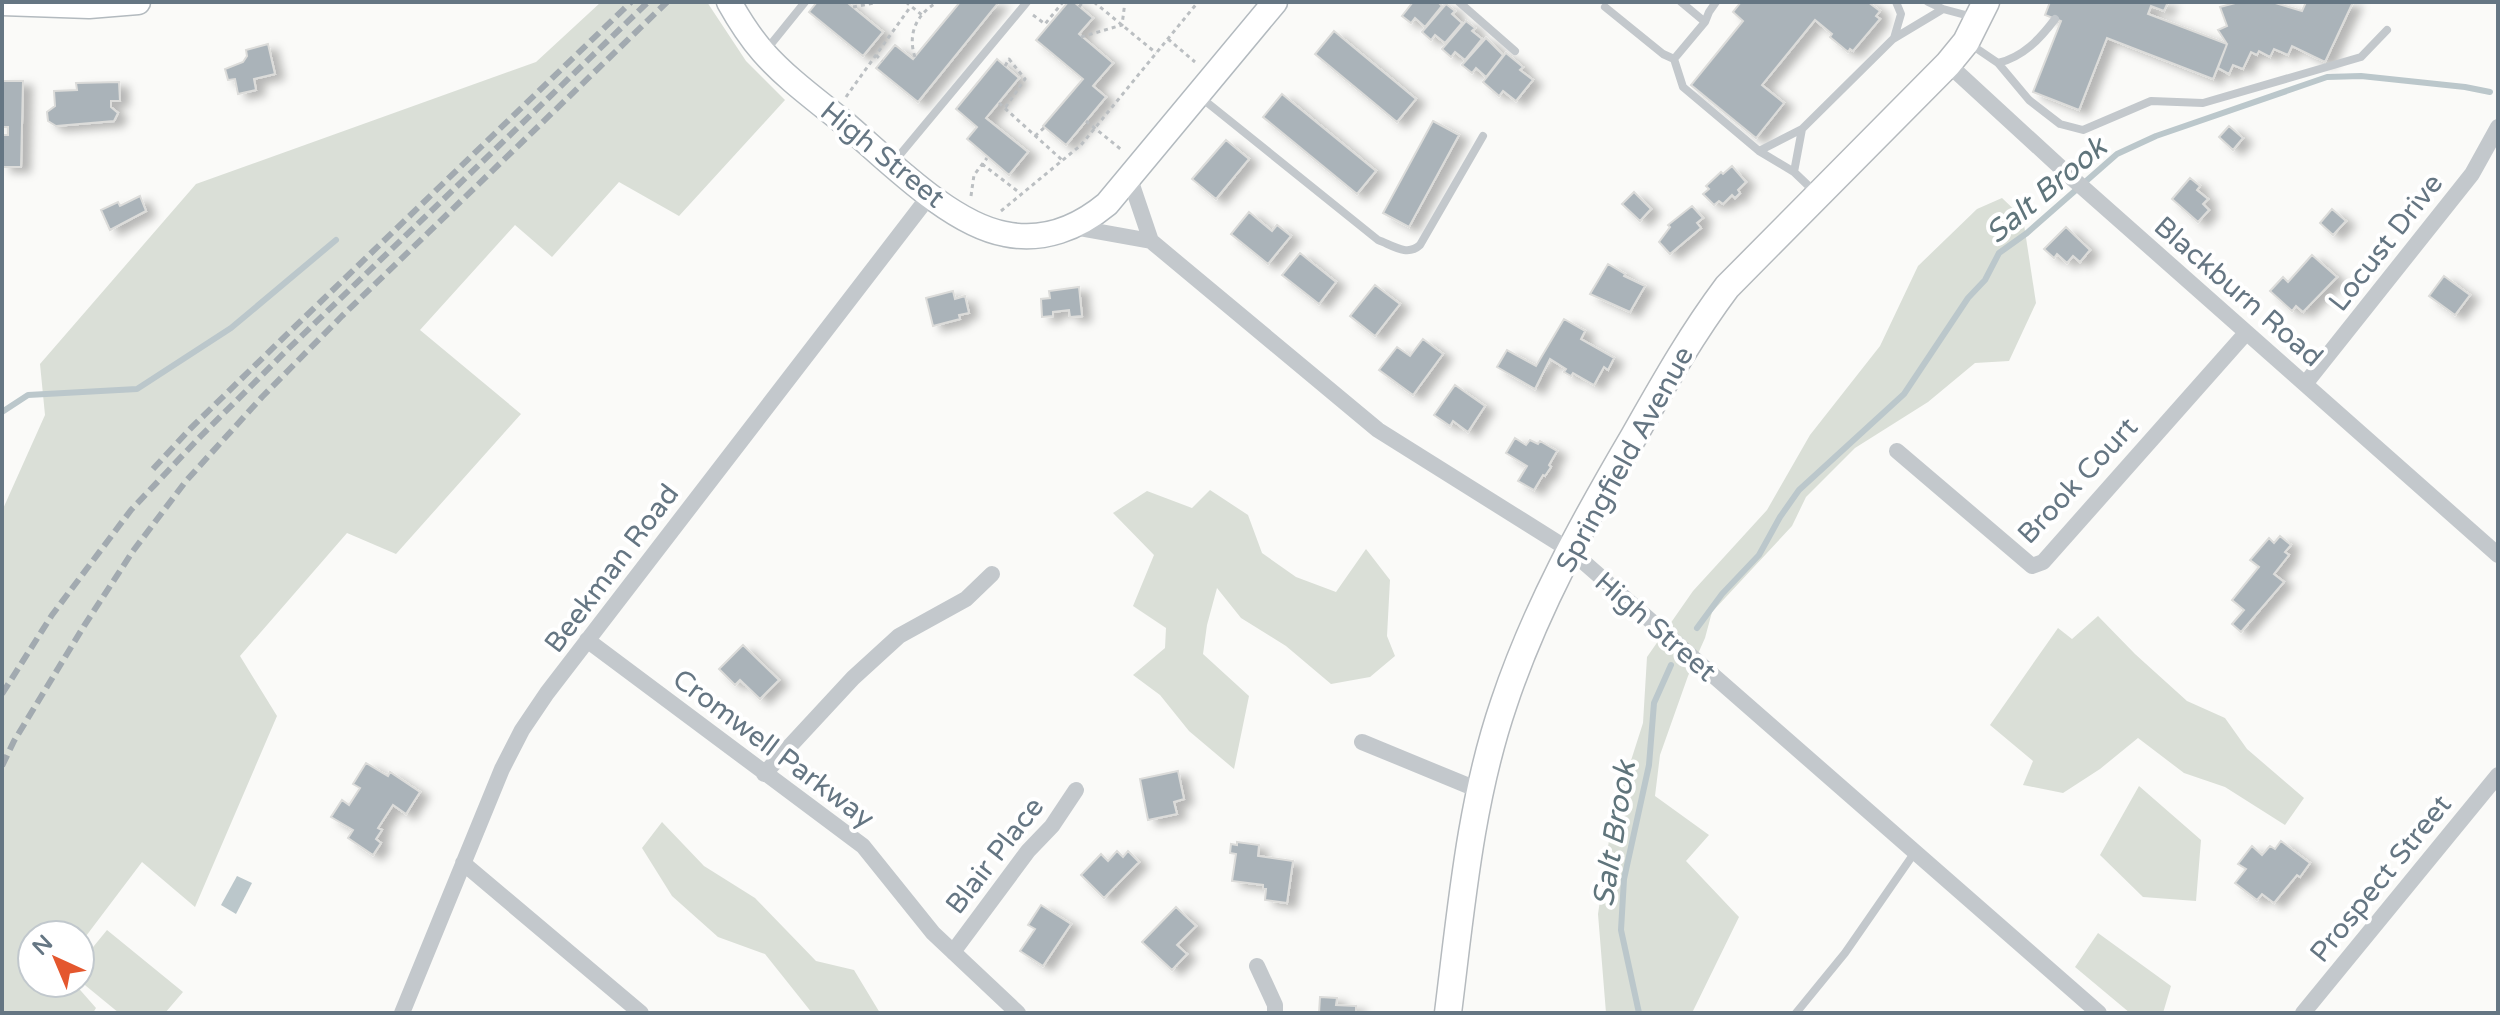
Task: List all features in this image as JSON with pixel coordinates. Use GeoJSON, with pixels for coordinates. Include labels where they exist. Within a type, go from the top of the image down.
{"type":"FeatureCollection","features":[{"type":"Feature","properties":{"kind":"main road","name":"Springfield Avenue"},"geometry":{"type":"LineString","coordinates":[[1448,1013],[1481,791],[1503,704],[1536,619],[1612,473],[1697,327],[1727,287],[1948,64],[1977,21]]}},
{"type":"Feature","properties":{"kind":"street"},"geometry":{"type":"LineString","coordinates":[[2,3],[89,6],[138,2]]}},
{"type":"Feature","properties":{"kind":"street","name":"High Street"},"geometry":{"type":"LineString","coordinates":[[729,2],[764,53],[930,195],[981,228],[1007,235],[1030,236],[1073,227],[1151,241],[1378,430],[1571,551],[2099,1013]]}},
{"type":"Feature","properties":{"kind":"street","name":"High Street"},"geometry":{"type":"LineString","coordinates":[[1073,227],[1107,204],[1130,179],[1275,2]]}},
{"type":"Feature","properties":{"kind":"street","name":"Blackburn Road"},"geometry":{"type":"LineString","coordinates":[[1948,64],[2086,191],[2498,555]]}},
{"type":"Feature","properties":{"kind":"street","name":"Locust Drive"},"geometry":{"type":"LineString","coordinates":[[2305,384],[2472,174],[2498,127]]}},
{"type":"Feature","properties":{"kind":"street"},"geometry":{"type":"LineString","coordinates":[[1130,179],[1151,241]]}},
{"type":"Feature","properties":{"kind":"street","name":"Beekman Road"},"geometry":{"type":"LineString","coordinates":[[402,1013],[502,769],[522,730],[587,640],[930,195]]}},
{"type":"Feature","properties":{"kind":"street","name":"Brook Court"},"geometry":{"type":"LineString","coordinates":[[1897,451],[2032,566],[2043,562],[2246,333]]}},
{"type":"Feature","properties":{"kind":"street"},"geometry":{"type":"LineString","coordinates":[[764,774],[853,678],[899,636],[966,599],[992,574]]}},
{"type":"Feature","properties":{"kind":"street","name":"Cromwell Parkway"},"geometry":{"type":"LineString","coordinates":[[587,640],[863,846],[914,911],[1018,1013]]}},
{"type":"Feature","properties":{"kind":"street"},"geometry":{"type":"LineString","coordinates":[[1362,742],[1481,791]]}},
{"type":"Feature","properties":{"kind":"street","name":"Prospect Street"},"geometry":{"type":"LineString","coordinates":[[2303,1013],[2498,775]]}},
{"type":"Feature","properties":{"kind":"street","name":"Blair Place"},"geometry":{"type":"LineString","coordinates":[[953,952],[1028,851],[1052,826],[1076,790]]}},
{"type":"Feature","properties":{"kind":"street"},"geometry":{"type":"LineString","coordinates":[[463,863],[641,1013]]}},
{"type":"Feature","properties":{"kind":"street"},"geometry":{"type":"LineString","coordinates":[[1257,966],[1275,1005],[1275,1013]]}},
{"type":"Feature","properties":{"kind":"lane"},"geometry":{"type":"LineString","coordinates":[[764,53],[805,2]]}},
{"type":"Feature","properties":{"kind":"lane"},"geometry":{"type":"LineString","coordinates":[[1459,2],[1515,51]]}},
{"type":"Feature","properties":{"kind":"lane"},"geometry":{"type":"LineString","coordinates":[[1681,2],[1705,22]]}},
{"type":"Feature","properties":{"kind":"lane"},"geometry":{"type":"LineString","coordinates":[[1674,59],[1705,22],[1716,2]]}},
{"type":"Feature","properties":{"kind":"lane"},"geometry":{"type":"LineString","coordinates":[[1893,39],[1901,14],[1896,2]]}},
{"type":"Feature","properties":{"kind":"lane"},"geometry":{"type":"LineString","coordinates":[[1928,2],[1977,21],[1998,63],[2029,100],[2060,124],[2083,130],[2151,101],[2203,103],[2361,57],[2387,30]]}},
{"type":"Feature","properties":{"kind":"lane"},"geometry":{"type":"LineString","coordinates":[[893,164],[1025,4]]}},
{"type":"Feature","properties":{"kind":"lane"},"geometry":{"type":"LineString","coordinates":[[1605,7],[1663,54],[1674,59],[1683,87],[1759,151],[1794,172],[1818,195]]}},
{"type":"Feature","properties":{"kind":"lane"},"geometry":{"type":"LineString","coordinates":[[1759,151],[1802,129],[1893,39],[1943,9]]}},
{"type":"Feature","properties":{"kind":"lane"},"geometry":{"type":"LineString","coordinates":[[1998,63],[2012,60],[2029,49],[2055,19]]}},
{"type":"Feature","properties":{"kind":"lane"},"geometry":{"type":"LineString","coordinates":[[1206,86],[1378,240],[1407,252],[1420,245],[1483,136]]}},
{"type":"Feature","properties":{"kind":"lane"},"geometry":{"type":"LineString","coordinates":[[1794,172],[1802,129]]}},
{"type":"Feature","properties":{"kind":"lane"},"geometry":{"type":"LineString","coordinates":[[1796,1013],[1845,953],[1915,852]]}},
{"type":"Feature","properties":{"kind":"path"},"geometry":{"type":"LineString","coordinates":[[853,7],[880,2]]}},
{"type":"Feature","properties":{"kind":"path"},"geometry":{"type":"LineString","coordinates":[[906,2],[922,15]]}},
{"type":"Feature","properties":{"kind":"path"},"geometry":{"type":"LineString","coordinates":[[915,57],[911,38],[922,15],[938,2]]}},
{"type":"Feature","properties":{"kind":"path"},"geometry":{"type":"LineString","coordinates":[[1025,4],[1045,24],[1063,2]]}},
{"type":"Feature","properties":{"kind":"path"},"geometry":{"type":"LineString","coordinates":[[1079,7],[1083,2]]}},
{"type":"Feature","properties":{"kind":"path"},"geometry":{"type":"LineString","coordinates":[[1094,2],[1156,53]]}},
{"type":"Feature","properties":{"kind":"path"},"geometry":{"type":"LineString","coordinates":[[1122,25],[1125,2]]}},
{"type":"Feature","properties":{"kind":"path"},"geometry":{"type":"LineString","coordinates":[[997,215],[1081,145],[1198,2]]}},
{"type":"Feature","properties":{"kind":"path"},"geometry":{"type":"LineString","coordinates":[[842,104],[911,6]]}},
{"type":"Feature","properties":{"kind":"path"},"geometry":{"type":"LineString","coordinates":[[1081,37],[1122,25]]}},
{"type":"Feature","properties":{"kind":"path"},"geometry":{"type":"LineString","coordinates":[[879,37],[885,42]]}},
{"type":"Feature","properties":{"kind":"path"},"geometry":{"type":"LineString","coordinates":[[1168,39],[1206,86]]}},
{"type":"Feature","properties":{"kind":"path"},"geometry":{"type":"LineString","coordinates":[[876,55],[882,61]]}},
{"type":"Feature","properties":{"kind":"path"},"geometry":{"type":"LineString","coordinates":[[1005,66],[1009,59],[1025,79],[1005,108]]}},
{"type":"Feature","properties":{"kind":"path"},"geometry":{"type":"LineString","coordinates":[[999,103],[1062,160]]}},
{"type":"Feature","properties":{"kind":"path"},"geometry":{"type":"LineString","coordinates":[[1086,121],[1123,151]]}},
{"type":"Feature","properties":{"kind":"path"},"geometry":{"type":"LineString","coordinates":[[1035,136],[1045,127]]}},
{"type":"Feature","properties":{"kind":"path"},"geometry":{"type":"LineString","coordinates":[[968,203],[974,175],[987,158]]}},
{"type":"Feature","properties":{"kind":"path"},"geometry":{"type":"LineString","coordinates":[[982,164],[1022,194]]}},
{"type":"Feature","properties":{"kind":"shaded area"},"geometry":{"type":"Polygon","coordinates":[[[601,2],[707,2],[746,61],[785,100],[679,216],[619,182],[552,257],[515,225],[420,330],[521,414],[396,554],[347,533],[240,656],[277,716],[195,907],[142,862],[96,923],[96,919],[16,919],[16,999],[88,999],[96,1008],[93,1013],[2,1013],[2,511],[45,415],[40,364],[196,184],[536,62],[601,2]]]}},
{"type":"Feature","properties":{"kind":"shaded area"},"geometry":{"type":"Polygon","coordinates":[[[2002,198],[2023,218],[2036,303],[2009,361],[1975,363],[1928,402],[1855,448],[1806,497],[1792,526],[1712,612],[1660,755],[1655,796],[1709,835],[1686,861],[1739,917],[1692,1013],[1606,1013],[1598,914],[1612,820],[1643,723],[1647,657],[1693,591],[1767,510],[1810,435],[1880,346],[1918,266],[1977,209],[2002,198]]]}},
{"type":"Feature","properties":{"kind":"shaded area"},"geometry":{"type":"Polygon","coordinates":[[[1210,490],[1248,515],[1262,553],[1296,577],[1336,592],[1366,549],[1390,580],[1387,636],[1395,656],[1370,677],[1331,684],[1286,646],[1241,618],[1217,588],[1203,654],[1249,696],[1234,769],[1189,731],[1160,695],[1133,675],[1165,648],[1166,628],[1133,606],[1154,555],[1113,513],[1147,491],[1192,508],[1210,490]]]}},
{"type":"Feature","properties":{"kind":"shaded area"},"geometry":{"type":"Polygon","coordinates":[[[2098,616],[2187,701],[2225,718],[2247,749],[2304,798],[2285,825],[2225,787],[2184,773],[2138,738],[2100,769],[2063,793],[2023,785],[2033,761],[1990,725],[2058,628],[2072,639],[2098,616]]]}},
{"type":"Feature","properties":{"kind":"shaded area"},"geometry":{"type":"Polygon","coordinates":[[[2139,786],[2201,840],[2196,901],[2143,897],[2100,855],[2139,786]]]}},
{"type":"Feature","properties":{"kind":"shaded area"},"geometry":{"type":"Polygon","coordinates":[[[662,822],[704,866],[755,898],[816,961],[854,970],[880,1013],[812,1013],[765,954],[718,937],[672,896],[642,848],[662,822]]]}},
{"type":"Feature","properties":{"kind":"shaded area"},"geometry":{"type":"Polygon","coordinates":[[[237,876],[252,883],[236,914],[221,905],[237,876]]]}},
{"type":"Feature","properties":{"kind":"shaded area"},"geometry":{"type":"Polygon","coordinates":[[[107,930],[183,992],[165,1013],[119,1013],[96,994],[96,943],[107,930]]]}},
{"type":"Feature","properties":{"kind":"shaded area"},"geometry":{"type":"Polygon","coordinates":[[[2098,933],[2171,986],[2163,1013],[2130,1013],[2075,967],[2098,933]]]}},
{"type":"Feature","properties":{"kind":"building"},"geometry":{"type":"Polygon","coordinates":[[[817,2],[851,2],[849,4],[883,32],[863,56],[809,12],[817,2]]]}},
{"type":"Feature","properties":{"kind":"building"},"geometry":{"type":"Polygon","coordinates":[[[960,2],[999,2],[918,102],[876,68],[895,45],[913,59],[960,2]]]}},
{"type":"Feature","properties":{"kind":"building"},"geometry":{"type":"Polygon","coordinates":[[[1068,2],[1074,2],[1093,18],[1079,34],[1113,63],[1093,86],[1106,97],[1066,145],[1043,126],[1083,79],[1036,40],[1068,2]]]}},
{"type":"Feature","properties":{"kind":"building"},"geometry":{"type":"Polygon","coordinates":[[[1413,2],[1438,2],[1442,6],[1425,27],[1415,18],[1411,23],[1402,16],[1413,2]]]}},
{"type":"Feature","properties":{"kind":"building"},"geometry":{"type":"Polygon","coordinates":[[[1741,2],[1868,2],[1880,11],[1876,16],[1880,19],[1853,51],[1850,49],[1848,52],[1815,20],[1762,85],[1784,103],[1756,138],[1691,85],[1743,21],[1733,12],[1741,2]]]}},
{"type":"Feature","properties":{"kind":"building"},"geometry":{"type":"Polygon","coordinates":[[[2050,2],[2168,2],[2164,11],[2151,6],[2148,14],[2227,44],[2213,79],[2107,38],[2079,110],[2033,92],[2061,21],[2045,15],[2050,2]]]}},
{"type":"Feature","properties":{"kind":"building"},"geometry":{"type":"Polygon","coordinates":[[[2239,2],[2272,2],[2302,11],[2306,2],[2353,2],[2325,62],[2292,46],[2288,55],[2274,49],[2270,57],[2259,51],[2257,55],[2251,52],[2243,69],[2233,65],[2229,74],[2218,68],[2227,44],[2218,30],[2227,26],[2220,7],[2239,2]]]}},
{"type":"Feature","properties":{"kind":"building"},"geometry":{"type":"Polygon","coordinates":[[[1446,4],[1462,23],[1445,43],[1435,35],[1431,40],[1422,32],[1446,4]]]}},
{"type":"Feature","properties":{"kind":"building"},"geometry":{"type":"Polygon","coordinates":[[[1466,21],[1482,39],[1465,60],[1455,52],[1451,57],[1442,49],[1466,21]]]}},
{"type":"Feature","properties":{"kind":"building"},"geometry":{"type":"Polygon","coordinates":[[[1334,31],[1416,99],[1397,122],[1315,54],[1334,31]]]}},
{"type":"Feature","properties":{"kind":"building"},"geometry":{"type":"Polygon","coordinates":[[[1486,38],[1503,55],[1486,77],[1476,68],[1472,73],[1462,65],[1486,38]]]}},
{"type":"Feature","properties":{"kind":"building"},"geometry":{"type":"Polygon","coordinates":[[[268,44],[275,74],[254,79],[256,90],[238,94],[235,79],[228,80],[225,69],[243,62],[247,56],[246,50],[268,44]]]}},
{"type":"Feature","properties":{"kind":"building"},"geometry":{"type":"Polygon","coordinates":[[[1506,53],[1533,80],[1516,101],[1503,91],[1499,96],[1483,82],[1506,53]]]}},
{"type":"Feature","properties":{"kind":"building"},"geometry":{"type":"Polygon","coordinates":[[[997,59],[1019,78],[986,118],[1028,152],[1009,175],[967,139],[977,127],[956,109],[997,59]]]}},
{"type":"Feature","properties":{"kind":"building"},"geometry":{"type":"Polygon","coordinates":[[[2,81],[23,81],[21,167],[2,167],[2,135],[8,135],[8,127],[2,127],[2,81]]]}},
{"type":"Feature","properties":{"kind":"building"},"geometry":{"type":"Polygon","coordinates":[[[119,82],[120,101],[111,101],[111,107],[118,113],[114,121],[56,126],[48,121],[47,112],[55,106],[54,91],[77,90],[76,83],[119,82]]]}},
{"type":"Feature","properties":{"kind":"building"},"geometry":{"type":"Polygon","coordinates":[[[1282,94],[1376,171],[1357,194],[1263,117],[1282,94]]]}},
{"type":"Feature","properties":{"kind":"building"},"geometry":{"type":"Polygon","coordinates":[[[1433,121],[1459,135],[1409,227],[1383,213],[1433,121]]]}},
{"type":"Feature","properties":{"kind":"building"},"geometry":{"type":"Polygon","coordinates":[[[2229,126],[2243,138],[2233,150],[2219,137],[2229,126]]]}},
{"type":"Feature","properties":{"kind":"building"},"geometry":{"type":"Polygon","coordinates":[[[1226,140],[1249,159],[1216,199],[1192,179],[1226,140]]]}},
{"type":"Feature","properties":{"kind":"building"},"geometry":{"type":"Polygon","coordinates":[[[1732,166],[1746,182],[1735,198],[1732,195],[1723,204],[1719,201],[1714,205],[1703,194],[1709,189],[1706,186],[1732,166]]]}},
{"type":"Feature","properties":{"kind":"building"},"geometry":{"type":"Polygon","coordinates":[[[2190,178],[2200,186],[2197,190],[2208,199],[2203,204],[2209,210],[2198,222],[2172,199],[2190,178]]]}},
{"type":"Feature","properties":{"kind":"building"},"geometry":{"type":"Polygon","coordinates":[[[1634,192],[1651,209],[1640,221],[1622,204],[1634,192]]]}},
{"type":"Feature","properties":{"kind":"building"},"geometry":{"type":"Polygon","coordinates":[[[140,196],[146,211],[110,230],[101,210],[118,202],[120,206],[140,196]]]}},
{"type":"Feature","properties":{"kind":"building"},"geometry":{"type":"Polygon","coordinates":[[[1692,206],[1703,218],[1697,223],[1701,228],[1670,254],[1659,242],[1670,227],[1668,225],[1692,206]]]}},
{"type":"Feature","properties":{"kind":"building"},"geometry":{"type":"Polygon","coordinates":[[[2332,209],[2346,221],[2333,235],[2320,223],[2332,209]]]}},
{"type":"Feature","properties":{"kind":"building"},"geometry":{"type":"Polygon","coordinates":[[[1249,212],[1272,231],[1277,225],[1291,236],[1268,264],[1231,234],[1249,212]]]}},
{"type":"Feature","properties":{"kind":"building"},"geometry":{"type":"Polygon","coordinates":[[[2066,227],[2090,250],[2080,262],[2073,256],[2067,263],[2057,254],[2054,258],[2044,249],[2066,227]]]}},
{"type":"Feature","properties":{"kind":"building"},"geometry":{"type":"Polygon","coordinates":[[[1300,253],[1336,282],[1319,304],[1282,275],[1300,253]]]}},
{"type":"Feature","properties":{"kind":"building"},"geometry":{"type":"Polygon","coordinates":[[[2312,255],[2337,277],[2303,312],[2296,306],[2292,311],[2270,291],[2283,277],[2288,282],[2312,255]]]}},
{"type":"Feature","properties":{"kind":"building"},"geometry":{"type":"Polygon","coordinates":[[[1608,264],[1645,286],[1630,312],[1590,294],[1608,264]]]}},
{"type":"Feature","properties":{"kind":"building"},"geometry":{"type":"Polygon","coordinates":[[[2444,276],[2470,295],[2455,315],[2429,296],[2444,276]]]}},
{"type":"Feature","properties":{"kind":"building"},"geometry":{"type":"Polygon","coordinates":[[[1375,285],[1400,304],[1375,336],[1350,316],[1375,285]]]}},
{"type":"Feature","properties":{"kind":"building"},"geometry":{"type":"Polygon","coordinates":[[[1079,287],[1082,316],[1070,317],[1069,310],[1042,317],[1041,299],[1050,298],[1049,291],[1079,287]]]}},
{"type":"Feature","properties":{"kind":"building"},"geometry":{"type":"Polygon","coordinates":[[[953,291],[955,299],[965,296],[969,313],[959,315],[960,319],[933,326],[926,298],[953,291]]]}},
{"type":"Feature","properties":{"kind":"building"},"geometry":{"type":"Polygon","coordinates":[[[1564,319],[1585,331],[1581,339],[1614,358],[1608,370],[1604,367],[1594,385],[1573,373],[1571,376],[1564,372],[1566,369],[1550,359],[1535,389],[1497,367],[1507,350],[1536,366],[1564,319]]]}},
{"type":"Feature","properties":{"kind":"building"},"geometry":{"type":"Polygon","coordinates":[[[1423,339],[1443,354],[1413,395],[1379,370],[1397,347],[1410,356],[1423,339]]]}},
{"type":"Feature","properties":{"kind":"building"},"geometry":{"type":"Polygon","coordinates":[[[1455,385],[1485,406],[1468,432],[1453,421],[1450,426],[1434,415],[1455,385]]]}},
{"type":"Feature","properties":{"kind":"building"},"geometry":{"type":"Polygon","coordinates":[[[1515,438],[1526,445],[1530,440],[1538,444],[1540,441],[1557,451],[1549,465],[1551,467],[1534,490],[1518,481],[1527,466],[1506,453],[1515,438]]]}},
{"type":"Feature","properties":{"kind":"building"},"geometry":{"type":"Polygon","coordinates":[[[2280,536],[2291,545],[2285,552],[2289,555],[2274,574],[2284,582],[2241,632],[2232,624],[2244,610],[2232,600],[2259,567],[2250,560],[2269,538],[2274,543],[2280,536]]]}},
{"type":"Feature","properties":{"kind":"building"},"geometry":{"type":"Polygon","coordinates":[[[743,645],[779,680],[760,699],[740,680],[735,685],[719,669],[743,645]]]}},
{"type":"Feature","properties":{"kind":"building"},"geometry":{"type":"Polygon","coordinates":[[[366,763],[388,776],[390,772],[420,792],[406,814],[393,805],[378,828],[382,830],[376,839],[381,843],[373,855],[348,838],[353,830],[331,817],[342,800],[349,805],[360,788],[353,784],[366,763]]]}},
{"type":"Feature","properties":{"kind":"building"},"geometry":{"type":"Polygon","coordinates":[[[1178,771],[1184,799],[1174,802],[1177,814],[1148,820],[1140,779],[1178,771]]]}},
{"type":"Feature","properties":{"kind":"building"},"geometry":{"type":"Polygon","coordinates":[[[2281,841],[2310,863],[2274,903],[2262,894],[2257,900],[2235,883],[2246,869],[2238,864],[2252,846],[2262,855],[2270,846],[2275,849],[2281,841]]]}},
{"type":"Feature","properties":{"kind":"building"},"geometry":{"type":"Polygon","coordinates":[[[1237,842],[1259,845],[1258,856],[1293,861],[1287,903],[1265,900],[1266,889],[1263,885],[1232,881],[1236,854],[1230,853],[1231,844],[1237,845],[1237,842]]]}},
{"type":"Feature","properties":{"kind":"building"},"geometry":{"type":"Polygon","coordinates":[[[1117,851],[1123,857],[1128,851],[1139,862],[1104,898],[1081,875],[1101,854],[1108,861],[1117,851]]]}},
{"type":"Feature","properties":{"kind":"building"},"geometry":{"type":"Polygon","coordinates":[[[1041,905],[1071,924],[1043,966],[1020,951],[1035,929],[1028,925],[1041,905]]]}},
{"type":"Feature","properties":{"kind":"building"},"geometry":{"type":"Polygon","coordinates":[[[1176,907],[1196,926],[1177,945],[1187,954],[1172,970],[1142,942],[1176,907]]]}},
{"type":"Feature","properties":{"kind":"building"},"geometry":{"type":"Polygon","coordinates":[[[1320,997],[1337,998],[1336,1005],[1356,1006],[1356,1013],[1319,1013],[1320,997]]]}},
{"type":"Feature","properties":{"kind":"waterway","name":"Salt Brook"},"geometry":{"type":"LineString","coordinates":[[1697,628],[1722,594],[1759,555],[1799,490],[1904,394],[1968,298],[1985,280],[1999,253],[2027,233],[2117,154],[2156,136],[2327,77],[2361,76],[2490,92]]}},
{"type":"Feature","properties":{"kind":"waterway"},"geometry":{"type":"LineString","coordinates":[[2,412],[28,395],[137,389],[231,328],[336,240]]}},
{"type":"Feature","properties":{"kind":"waterway","name":"Salt Brook"},"geometry":{"type":"LineString","coordinates":[[1639,1013],[1621,930],[1624,879],[1649,765],[1654,703],[1671,665]]}},
{"type":"Feature","properties":{"kind":"railway"},"geometry":{"type":"LineString","coordinates":[[153,469],[278,343],[631,2]]}},
{"type":"Feature","properties":{"kind":"railway"},"geometry":{"type":"LineString","coordinates":[[2,694],[52,615],[131,510],[286,351],[648,2]]}},
{"type":"Feature","properties":{"kind":"railway"},"geometry":{"type":"LineString","coordinates":[[2,766],[84,626],[133,551],[186,481],[262,397],[342,316],[667,2]]}}]}
